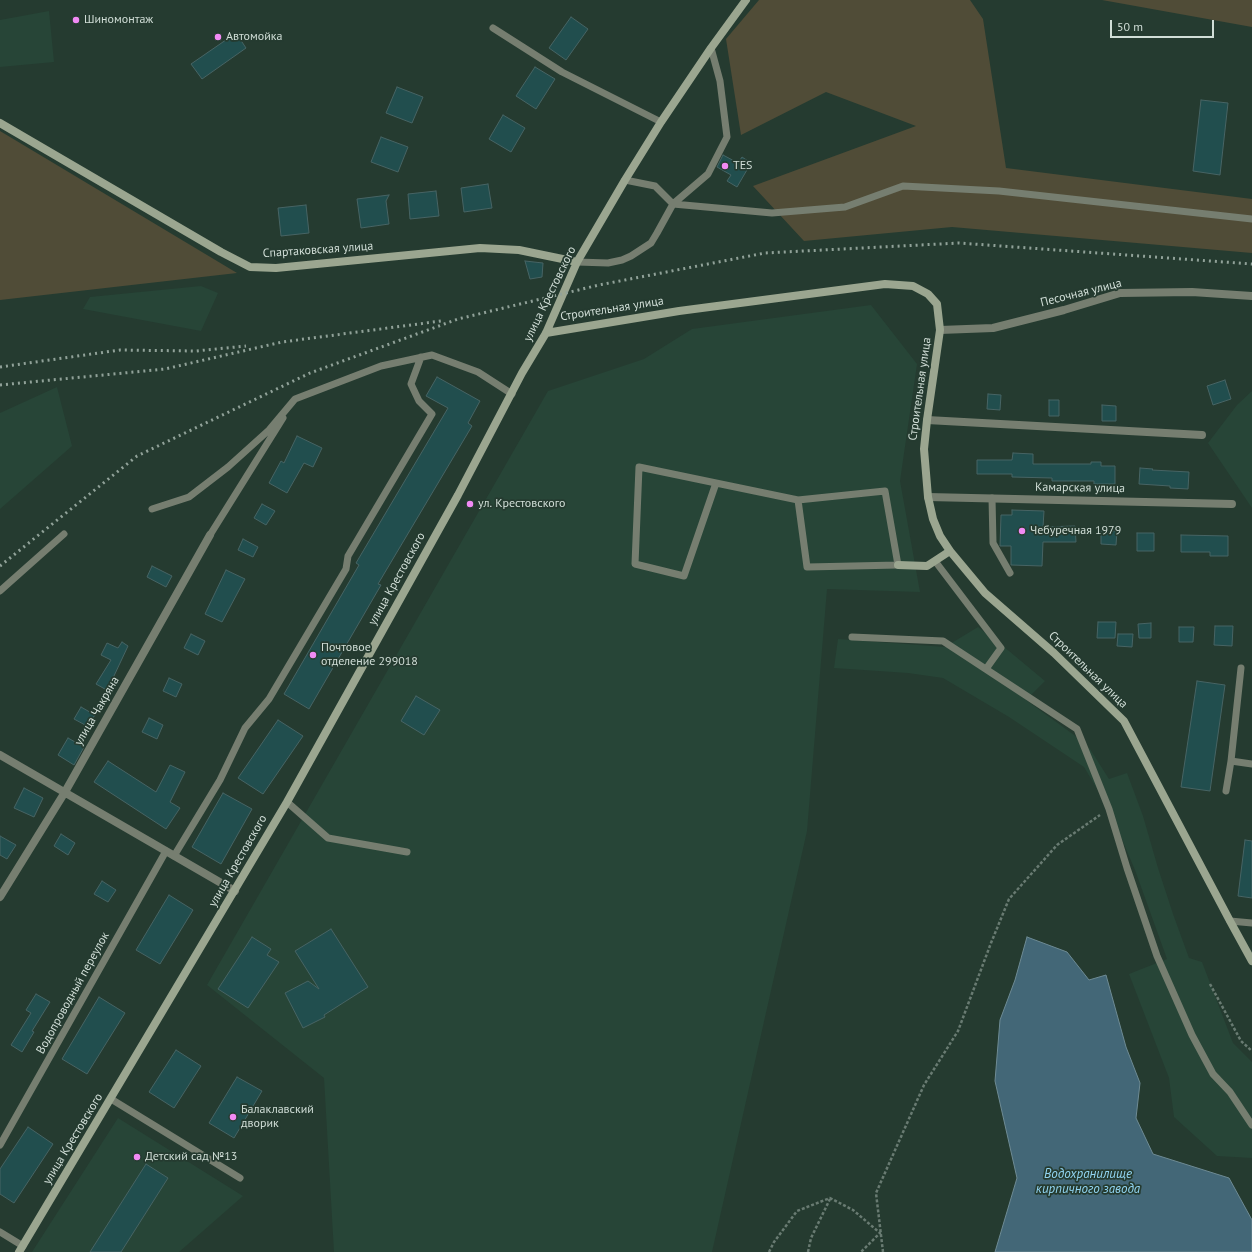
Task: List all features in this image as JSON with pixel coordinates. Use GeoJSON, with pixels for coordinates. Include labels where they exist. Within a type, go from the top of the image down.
{"type":"FeatureCollection","features":[{"type":"Feature","properties":{"kind":"main road","name":"улица Крестовского"},"geometry":{"type":"LineString","coordinates":[[21,1249],[287,802],[458,495],[522,373],[546,332],[577,262],[661,122],[711,48],[746,0]]}},
{"type":"Feature","properties":{"kind":"main road","name":"Спартаковская улица"},"geometry":{"type":"LineString","coordinates":[[0,123],[221,252],[250,267],[276,268],[480,248],[519,250],[577,262]]}},
{"type":"Feature","properties":{"kind":"main road","name":"Строительная улица"},"geometry":{"type":"LineString","coordinates":[[546,332],[679,310],[885,284],[913,286],[928,294],[936,304],[940,330],[924,449],[928,497],[933,519],[938,530],[950,551],[985,593],[1054,653],[1124,721],[1252,960]]}},
{"type":"Feature","properties":{"kind":"main road"},"geometry":{"type":"LineString","coordinates":[[898,565],[927,566],[950,551]]}},
{"type":"Feature","properties":{"kind":"street","name":"Песочная улица"},"geometry":{"type":"LineString","coordinates":[[940,330],[993,328],[1064,310],[1120,293],[1192,292],[1252,296]]}},
{"type":"Feature","properties":{"kind":"street"},"geometry":{"type":"LineString","coordinates":[[927,420],[1202,435]]}},
{"type":"Feature","properties":{"kind":"street","name":"Камарская улица"},"geometry":{"type":"LineString","coordinates":[[928,497],[1232,504]]}},
{"type":"Feature","properties":{"kind":"street","name":"улица Чакряна"},"geometry":{"type":"LineString","coordinates":[[0,897],[64,792],[210,535]]}},
{"type":"Feature","properties":{"kind":"street"},"geometry":{"type":"LineString","coordinates":[[0,755],[235,891]]}},
{"type":"Feature","properties":{"kind":"lane"},"geometry":{"type":"LineString","coordinates":[[493,28],[562,72],[661,122]]}},
{"type":"Feature","properties":{"kind":"lane"},"geometry":{"type":"LineString","coordinates":[[577,262],[608,263],[632,256],[651,243],[673,204],[708,174],[728,137],[720,81],[711,48]]}},
{"type":"Feature","properties":{"kind":"lane"},"geometry":{"type":"LineString","coordinates":[[625,180],[655,186],[673,204],[772,213],[845,207],[903,186],[999,190],[1252,219]]}},
{"type":"Feature","properties":{"kind":"lane"},"geometry":{"type":"LineString","coordinates":[[152,509],[189,497],[228,467],[269,430],[295,399],[382,366],[432,355],[478,372],[512,394]]}},
{"type":"Feature","properties":{"kind":"lane"},"geometry":{"type":"LineString","coordinates":[[174,856],[220,780],[245,728],[269,699],[346,569],[348,556],[432,414],[419,401],[412,384],[421,357]]}},
{"type":"Feature","properties":{"kind":"lane"},"geometry":{"type":"LineString","coordinates":[[210,535],[295,399]]}},
{"type":"Feature","properties":{"kind":"lane"},"geometry":{"type":"LineString","coordinates":[[716,483],[684,576],[635,564],[639,467],[798,500],[885,491],[898,565],[806,567],[798,500]]}},
{"type":"Feature","properties":{"kind":"lane"},"geometry":{"type":"LineString","coordinates":[[992,498],[993,543],[1010,573]]}},
{"type":"Feature","properties":{"kind":"lane"},"geometry":{"type":"LineString","coordinates":[[0,591],[64,534]]}},
{"type":"Feature","properties":{"kind":"lane"},"geometry":{"type":"LineString","coordinates":[[935,561],[1000,648],[986,669]]}},
{"type":"Feature","properties":{"kind":"lane"},"geometry":{"type":"LineString","coordinates":[[852,637],[944,641],[1077,729],[1109,809],[1127,868],[1157,956],[1192,1035],[1213,1074],[1230,1092],[1252,1125]]}},
{"type":"Feature","properties":{"kind":"lane"},"geometry":{"type":"LineString","coordinates":[[1226,791],[1231,761],[1241,668]]}},
{"type":"Feature","properties":{"kind":"lane"},"geometry":{"type":"LineString","coordinates":[[1231,761],[1252,764]]}},
{"type":"Feature","properties":{"kind":"lane"},"geometry":{"type":"LineString","coordinates":[[287,802],[328,838],[406,852]]}},
{"type":"Feature","properties":{"kind":"lane","name":"Водопроводный переулок"},"geometry":{"type":"LineString","coordinates":[[0,1145],[166,851]]}},
{"type":"Feature","properties":{"kind":"lane"},"geometry":{"type":"LineString","coordinates":[[1230,921],[1252,923]]}},
{"type":"Feature","properties":{"kind":"lane"},"geometry":{"type":"LineString","coordinates":[[111,1099],[240,1178]]}},
{"type":"Feature","properties":{"kind":"lane"},"geometry":{"type":"LineString","coordinates":[[0,1232],[21,1249]]}},
{"type":"Feature","properties":{"kind":"path"},"geometry":{"type":"LineString","coordinates":[[883,1252],[876,1193],[924,1085],[958,1031],[1009,899],[1057,845],[1109,809]]}},
{"type":"Feature","properties":{"kind":"path"},"geometry":{"type":"LineString","coordinates":[[1210,984],[1241,1041],[1252,1052]]}},
{"type":"Feature","properties":{"kind":"path"},"geometry":{"type":"LineString","coordinates":[[769,1252],[774,1242],[797,1211],[830,1198],[853,1210],[880,1233]]}},
{"type":"Feature","properties":{"kind":"path"},"geometry":{"type":"LineString","coordinates":[[808,1252],[811,1238],[830,1198]]}},
{"type":"Feature","properties":{"kind":"path"},"geometry":{"type":"LineString","coordinates":[[861,1252],[880,1233]]}},
{"type":"Feature","properties":{"kind":"shaded area"},"geometry":{"type":"Polygon","coordinates":[[[759,0],[970,0],[983,19],[1006,168],[1252,199],[1252,253],[952,227],[804,241],[753,186],[916,126],[826,92],[741,135],[726,39],[759,0]]]}},
{"type":"Feature","properties":{"kind":"shaded area"},"geometry":{"type":"Polygon","coordinates":[[[1102,0],[1252,0],[1252,27],[1102,0]]]}},
{"type":"Feature","properties":{"kind":"shaded area"},"geometry":{"type":"Polygon","coordinates":[[[49,11],[54,62],[0,67],[0,20],[49,11]]]}},
{"type":"Feature","properties":{"kind":"shaded area"},"geometry":{"type":"Polygon","coordinates":[[[0,131],[237,273],[0,300],[0,131]]]}},
{"type":"Feature","properties":{"kind":"shaded area"},"geometry":{"type":"Polygon","coordinates":[[[201,286],[218,293],[201,331],[83,309],[90,297],[201,286]]]}},
{"type":"Feature","properties":{"kind":"shaded area"},"geometry":{"type":"Polygon","coordinates":[[[871,305],[917,364],[900,481],[920,592],[827,589],[807,831],[712,1252],[334,1252],[324,1078],[207,985],[548,391],[644,359],[692,329],[871,305]]]}},
{"type":"Feature","properties":{"kind":"shaded area"},"geometry":{"type":"Polygon","coordinates":[[[57,387],[72,446],[0,509],[0,413],[57,387]]]}},
{"type":"Feature","properties":{"kind":"shaded area"},"geometry":{"type":"Polygon","coordinates":[[[1252,391],[1252,508],[1208,443],[1237,405],[1252,391]]]}},
{"type":"Feature","properties":{"kind":"shaded area"},"geometry":{"type":"Polygon","coordinates":[[[978,627],[1045,681],[1026,700],[1074,735],[1090,749],[1109,779],[1127,773],[1143,816],[1158,868],[1189,958],[1202,962],[1233,1043],[1252,1062],[1252,1158],[1217,1156],[1174,1117],[1169,1078],[1129,974],[1167,959],[1135,870],[1109,809],[1084,767],[1009,717],[943,678],[908,673],[834,668],[838,639],[945,647],[978,627]]]}},
{"type":"Feature","properties":{"kind":"shaded area","name":"Детский сад №13"},"geometry":{"type":"Polygon","coordinates":[[[118,1118],[243,1196],[179,1252],[32,1252],[118,1118]]]}},
{"type":"Feature","properties":{"kind":"water","name":"Водохранилище кирпичного завода"},"geometry":{"type":"Polygon","coordinates":[[[1027,937],[1067,952],[1089,980],[1106,975],[1126,1047],[1140,1083],[1136,1118],[1153,1154],[1229,1178],[1252,1220],[1252,1252],[995,1252],[1017,1178],[995,1081],[1000,1020],[1015,980],[1027,937]]]}},
{"type":"Feature","properties":{"kind":"building"},"geometry":{"type":"Polygon","coordinates":[[[571,17],[588,29],[566,60],[549,48],[571,17]]]}},
{"type":"Feature","properties":{"kind":"building"},"geometry":{"type":"Polygon","coordinates":[[[236,33],[246,48],[202,79],[191,64],[236,33]]]}},
{"type":"Feature","properties":{"kind":"building"},"geometry":{"type":"Polygon","coordinates":[[[535,67],[555,79],[536,109],[516,96],[535,67]]]}},
{"type":"Feature","properties":{"kind":"building"},"geometry":{"type":"Polygon","coordinates":[[[397,87],[423,97],[412,123],[386,113],[397,87]]]}},
{"type":"Feature","properties":{"kind":"building"},"geometry":{"type":"Polygon","coordinates":[[[1201,100],[1228,103],[1220,175],[1193,171],[1201,100]]]}},
{"type":"Feature","properties":{"kind":"building"},"geometry":{"type":"Polygon","coordinates":[[[503,115],[525,128],[511,152],[489,139],[503,115]]]}},
{"type":"Feature","properties":{"kind":"building"},"geometry":{"type":"Polygon","coordinates":[[[381,137],[408,147],[398,172],[371,162],[381,137]]]}},
{"type":"Feature","properties":{"kind":"building"},"geometry":{"type":"Polygon","coordinates":[[[723,155],[738,163],[742,157],[751,163],[737,187],[727,181],[731,175],[717,167],[723,155]]]}},
{"type":"Feature","properties":{"kind":"building"},"geometry":{"type":"Polygon","coordinates":[[[488,184],[492,208],[464,212],[461,188],[488,184]]]}},
{"type":"Feature","properties":{"kind":"building"},"geometry":{"type":"Polygon","coordinates":[[[436,191],[439,216],[410,219],[408,194],[436,191]]]}},
{"type":"Feature","properties":{"kind":"building"},"geometry":{"type":"Polygon","coordinates":[[[389,195],[386,201],[389,224],[361,228],[357,199],[389,195]]]}},
{"type":"Feature","properties":{"kind":"building"},"geometry":{"type":"Polygon","coordinates":[[[306,205],[309,233],[281,236],[278,208],[306,205]]]}},
{"type":"Feature","properties":{"kind":"building"},"geometry":{"type":"Polygon","coordinates":[[[525,261],[543,263],[542,277],[530,279],[525,261]]]}},
{"type":"Feature","properties":{"kind":"building"},"geometry":{"type":"Polygon","coordinates":[[[437,377],[480,401],[468,423],[472,426],[378,584],[381,585],[309,709],[284,694],[359,565],[356,563],[448,408],[426,396],[437,377]]]}},
{"type":"Feature","properties":{"kind":"building"},"geometry":{"type":"Polygon","coordinates":[[[1225,380],[1231,399],[1213,405],[1207,386],[1225,380]]]}},
{"type":"Feature","properties":{"kind":"building"},"geometry":{"type":"Polygon","coordinates":[[[988,394],[1001,395],[1000,410],[987,409],[988,394]]]}},
{"type":"Feature","properties":{"kind":"building"},"geometry":{"type":"Polygon","coordinates":[[[1049,400],[1059,400],[1059,416],[1049,416],[1049,400]]]}},
{"type":"Feature","properties":{"kind":"building"},"geometry":{"type":"Polygon","coordinates":[[[1102,405],[1116,406],[1116,421],[1102,421],[1102,405]]]}},
{"type":"Feature","properties":{"kind":"building"},"geometry":{"type":"Polygon","coordinates":[[[297,436],[322,448],[313,467],[304,463],[287,493],[269,483],[281,461],[284,463],[297,436]]]}},
{"type":"Feature","properties":{"kind":"building"},"geometry":{"type":"Polygon","coordinates":[[[1013,453],[1033,454],[1033,464],[1091,464],[1091,462],[1101,462],[1101,466],[1115,466],[1115,484],[1094,484],[1094,481],[1052,481],[1052,478],[1012,477],[1012,474],[977,474],[977,460],[1012,460],[1013,453]]]}},
{"type":"Feature","properties":{"kind":"building"},"geometry":{"type":"Polygon","coordinates":[[[1140,468],[1189,472],[1188,489],[1139,484],[1140,468]]]}},
{"type":"Feature","properties":{"kind":"building"},"geometry":{"type":"Polygon","coordinates":[[[262,504],[275,511],[266,525],[254,518],[262,504]]]}},
{"type":"Feature","properties":{"kind":"building","name":"Чебуречная 1979"},"geometry":{"type":"Polygon","coordinates":[[[1012,510],[1044,511],[1043,527],[1075,526],[1076,542],[1043,542],[1042,566],[1011,565],[1011,546],[1000,546],[1001,515],[1012,515],[1012,510]]]}},
{"type":"Feature","properties":{"kind":"building"},"geometry":{"type":"Polygon","coordinates":[[[1101,531],[1117,531],[1116,545],[1101,544],[1101,531]]]}},
{"type":"Feature","properties":{"kind":"building"},"geometry":{"type":"Polygon","coordinates":[[[1137,533],[1154,533],[1154,551],[1137,551],[1137,533]]]}},
{"type":"Feature","properties":{"kind":"building"},"geometry":{"type":"Polygon","coordinates":[[[1181,535],[1228,536],[1228,556],[1210,556],[1210,552],[1181,552],[1181,535]]]}},
{"type":"Feature","properties":{"kind":"building"},"geometry":{"type":"Polygon","coordinates":[[[243,539],[258,547],[253,557],[238,550],[243,539]]]}},
{"type":"Feature","properties":{"kind":"building"},"geometry":{"type":"Polygon","coordinates":[[[152,566],[172,576],[166,587],[147,577],[152,566]]]}},
{"type":"Feature","properties":{"kind":"building"},"geometry":{"type":"Polygon","coordinates":[[[226,570],[245,579],[222,622],[205,614],[226,570]]]}},
{"type":"Feature","properties":{"kind":"building"},"geometry":{"type":"Polygon","coordinates":[[[1098,622],[1116,622],[1115,638],[1097,638],[1098,622]]]}},
{"type":"Feature","properties":{"kind":"building"},"geometry":{"type":"Polygon","coordinates":[[[1151,623],[1151,638],[1139,638],[1138,624],[1151,623]]]}},
{"type":"Feature","properties":{"kind":"building"},"geometry":{"type":"Polygon","coordinates":[[[1215,626],[1233,626],[1232,646],[1214,645],[1215,626]]]}},
{"type":"Feature","properties":{"kind":"building"},"geometry":{"type":"Polygon","coordinates":[[[1179,627],[1194,627],[1193,642],[1179,642],[1179,627]]]}},
{"type":"Feature","properties":{"kind":"building"},"geometry":{"type":"Polygon","coordinates":[[[191,634],[205,641],[198,655],[184,648],[191,634]]]}},
{"type":"Feature","properties":{"kind":"building"},"geometry":{"type":"Polygon","coordinates":[[[1118,634],[1133,634],[1132,647],[1117,646],[1118,634]]]}},
{"type":"Feature","properties":{"kind":"building"},"geometry":{"type":"Polygon","coordinates":[[[122,642],[128,646],[113,678],[119,682],[112,693],[96,684],[111,660],[101,655],[107,643],[118,648],[122,642]]]}},
{"type":"Feature","properties":{"kind":"building"},"geometry":{"type":"Polygon","coordinates":[[[169,678],[182,684],[176,697],[163,691],[169,678]]]}},
{"type":"Feature","properties":{"kind":"building"},"geometry":{"type":"Polygon","coordinates":[[[1197,681],[1225,685],[1210,791],[1181,787],[1197,681]]]}},
{"type":"Feature","properties":{"kind":"building"},"geometry":{"type":"Polygon","coordinates":[[[416,696],[440,710],[424,735],[401,721],[416,696]]]}},
{"type":"Feature","properties":{"kind":"building"},"geometry":{"type":"Polygon","coordinates":[[[81,707],[95,715],[87,726],[74,719],[81,707]]]}},
{"type":"Feature","properties":{"kind":"building"},"geometry":{"type":"Polygon","coordinates":[[[149,718],[163,725],[157,739],[142,732],[149,718]]]}},
{"type":"Feature","properties":{"kind":"building"},"geometry":{"type":"Polygon","coordinates":[[[278,720],[303,736],[263,794],[238,778],[278,720]]]}},
{"type":"Feature","properties":{"kind":"building"},"geometry":{"type":"Polygon","coordinates":[[[68,738],[84,747],[74,765],[58,755],[68,738]]]}},
{"type":"Feature","properties":{"kind":"building"},"geometry":{"type":"Polygon","coordinates":[[[108,761],[156,792],[170,765],[185,772],[170,802],[180,808],[166,829],[94,782],[108,761]]]}},
{"type":"Feature","properties":{"kind":"building"},"geometry":{"type":"Polygon","coordinates":[[[24,788],[43,798],[34,817],[14,808],[24,788]]]}},
{"type":"Feature","properties":{"kind":"building"},"geometry":{"type":"Polygon","coordinates":[[[223,793],[252,809],[221,864],[192,847],[223,793]]]}},
{"type":"Feature","properties":{"kind":"building"},"geometry":{"type":"Polygon","coordinates":[[[61,834],[75,843],[68,855],[54,846],[61,834]]]}},
{"type":"Feature","properties":{"kind":"building"},"geometry":{"type":"Polygon","coordinates":[[[0,836],[16,845],[7,859],[0,855],[0,836]]]}},
{"type":"Feature","properties":{"kind":"building"},"geometry":{"type":"Polygon","coordinates":[[[1245,840],[1252,841],[1252,898],[1238,896],[1245,840]]]}},
{"type":"Feature","properties":{"kind":"building"},"geometry":{"type":"Polygon","coordinates":[[[102,881],[116,890],[108,902],[94,894],[102,881]]]}},
{"type":"Feature","properties":{"kind":"building"},"geometry":{"type":"Polygon","coordinates":[[[169,895],[193,910],[160,964],[136,950],[169,895]]]}},
{"type":"Feature","properties":{"kind":"building"},"geometry":{"type":"Polygon","coordinates":[[[331,929],[368,987],[324,1015],[325,1017],[303,1028],[285,993],[308,981],[319,989],[295,951],[331,929]]]}},
{"type":"Feature","properties":{"kind":"building"},"geometry":{"type":"Polygon","coordinates":[[[252,937],[271,949],[267,955],[279,962],[248,1008],[218,989],[252,937]]]}},
{"type":"Feature","properties":{"kind":"building"},"geometry":{"type":"Polygon","coordinates":[[[36,994],[50,1002],[32,1031],[34,1032],[22,1052],[11,1045],[31,1013],[26,1010],[36,994]]]}},
{"type":"Feature","properties":{"kind":"building"},"geometry":{"type":"Polygon","coordinates":[[[99,997],[125,1013],[87,1074],[62,1059],[99,997]]]}},
{"type":"Feature","properties":{"kind":"building"},"geometry":{"type":"Polygon","coordinates":[[[176,1050],[201,1066],[174,1108],[149,1092],[176,1050]]]}},
{"type":"Feature","properties":{"kind":"building"},"geometry":{"type":"Polygon","coordinates":[[[237,1077],[262,1091],[234,1138],[209,1123],[237,1077]]]}},
{"type":"Feature","properties":{"kind":"building"},"geometry":{"type":"Polygon","coordinates":[[[28,1127],[53,1144],[14,1203],[0,1194],[0,1169],[28,1127]]]}},
{"type":"Feature","properties":{"kind":"building"},"geometry":{"type":"Polygon","coordinates":[[[146,1164],[168,1178],[121,1252],[90,1252],[146,1164]]]}},
{"type":"Feature","properties":{"kind":"railway"},"geometry":{"type":"LineString","coordinates":[[0,566],[137,456],[310,373],[458,319],[599,285],[765,253],[959,243],[1252,264]]}},
{"type":"Feature","properties":{"kind":"railway"},"geometry":{"type":"LineString","coordinates":[[0,385],[165,369],[282,342],[441,321]]}},
{"type":"Feature","properties":{"kind":"railway"},"geometry":{"type":"LineString","coordinates":[[0,367],[120,350],[196,351],[246,346]]}},
{"type":"Feature","properties":{"kind":"place","name":"Шиномонтаж"},"geometry":{"type":"Point","coordinates":[76,20]}},
{"type":"Feature","properties":{"kind":"place","name":"Автомойка"},"geometry":{"type":"Point","coordinates":[218,37]}},
{"type":"Feature","properties":{"kind":"place","name":"TES"},"geometry":{"type":"Point","coordinates":[725,166]}},
{"type":"Feature","properties":{"kind":"place","name":"ул. Крестовского"},"geometry":{"type":"Point","coordinates":[470,504]}},
{"type":"Feature","properties":{"kind":"place","name":"Чебуречная 1979"},"geometry":{"type":"Point","coordinates":[1022,531]}},
{"type":"Feature","properties":{"kind":"place","name":"Почтовое отделение 299018"},"geometry":{"type":"Point","coordinates":[313,655]}},
{"type":"Feature","properties":{"kind":"place","name":"Балаклавский дворик"},"geometry":{"type":"Point","coordinates":[233,1117]}},
{"type":"Feature","properties":{"kind":"place","name":"Детский сад №13"},"geometry":{"type":"Point","coordinates":[137,1157]}}]}
